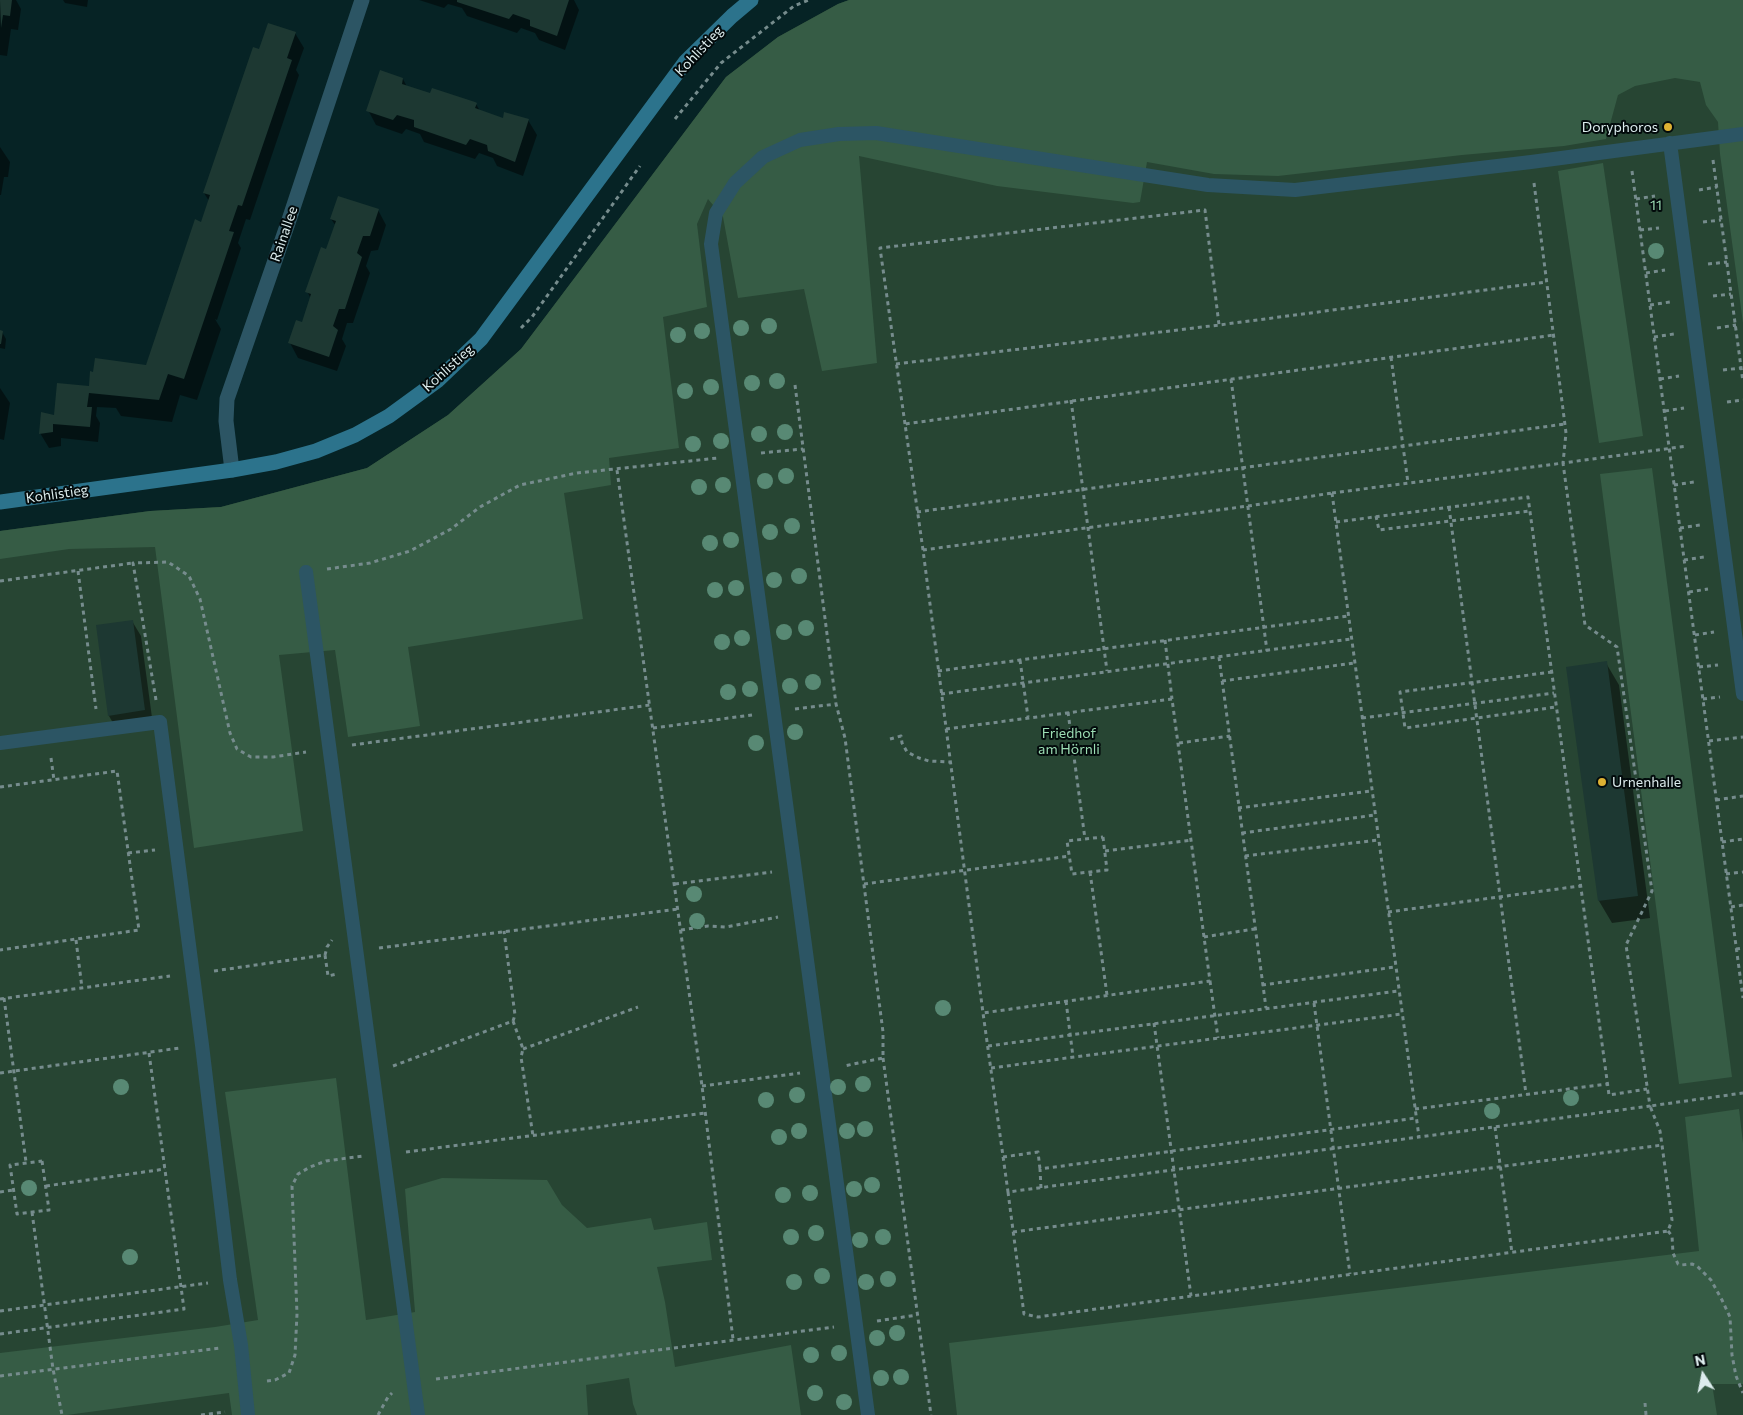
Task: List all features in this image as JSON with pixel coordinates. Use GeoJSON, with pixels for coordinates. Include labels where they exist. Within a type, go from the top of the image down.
{"type":"FeatureCollection","features":[{"type":"Feature","properties":{"kind":"street","name":"Rainallee"},"geometry":{"type":"LineString","coordinates":[[232,470],[226,421],[227,399],[362,0]]}},
{"type":"Feature","properties":{"kind":"street","name":"Kohlistieg"},"geometry":{"type":"LineString","coordinates":[[0,502],[232,470],[276,462],[316,451],[355,435],[389,416],[437,381],[481,339],[686,62],[732,16],[751,0]]}},
{"type":"Feature","properties":{"kind":"lane"},"geometry":{"type":"LineString","coordinates":[[868,1415],[711,244],[716,213],[735,183],[763,157],[800,140],[839,134],[876,133],[1208,185],[1295,190],[1743,134]]}},
{"type":"Feature","properties":{"kind":"lane"},"geometry":{"type":"LineString","coordinates":[[1670,143],[1743,694]]}},
{"type":"Feature","properties":{"kind":"lane"},"geometry":{"type":"LineString","coordinates":[[306,572],[385,1154],[418,1415]]}},
{"type":"Feature","properties":{"kind":"lane"},"geometry":{"type":"LineString","coordinates":[[0,743],[160,722],[230,1280],[241,1345],[248,1415]]}},
{"type":"Feature","properties":{"kind":"path"},"geometry":{"type":"LineString","coordinates":[[670,125],[721,63],[794,6],[809,0]]}},
{"type":"Feature","properties":{"kind":"path"},"geometry":{"type":"LineString","coordinates":[[1710,138],[1743,382]]}},
{"type":"Feature","properties":{"kind":"path"},"geometry":{"type":"LineString","coordinates":[[1629,148],[1743,998]]}},
{"type":"Feature","properties":{"kind":"path"},"geometry":{"type":"LineString","coordinates":[[1531,162],[1566,424],[1564,463],[1584,625],[1617,647],[1652,891],[1626,945],[1650,1106],[1660,1131],[1672,1220],[1668,1231]]}},
{"type":"Feature","properties":{"kind":"path"},"geometry":{"type":"LineString","coordinates":[[519,330],[532,317],[641,165]]}},
{"type":"Feature","properties":{"kind":"path"},"geometry":{"type":"LineString","coordinates":[[1220,325],[1204,210],[880,248],[923,550],[1024,1314],[1038,1317],[1668,1231]]}},
{"type":"Feature","properties":{"kind":"path"},"geometry":{"type":"LineString","coordinates":[[896,364],[1220,325],[1546,282]]}},
{"type":"Feature","properties":{"kind":"path"},"geometry":{"type":"LineString","coordinates":[[905,424],[1554,335]]}},
{"type":"Feature","properties":{"kind":"path"},"geometry":{"type":"LineString","coordinates":[[1391,357],[1408,483]]}},
{"type":"Feature","properties":{"kind":"path"},"geometry":{"type":"LineString","coordinates":[[1231,379],[1267,650]]}},
{"type":"Feature","properties":{"kind":"path"},"geometry":{"type":"LineString","coordinates":[[795,385],[836,704],[845,738],[883,1032],[883,1058],[931,1415]]}},
{"type":"Feature","properties":{"kind":"path"},"geometry":{"type":"LineString","coordinates":[[1070,400],[1107,671]]}},
{"type":"Feature","properties":{"kind":"path"},"geometry":{"type":"LineString","coordinates":[[917,512],[1566,424]]}},
{"type":"Feature","properties":{"kind":"path"},"geometry":{"type":"LineString","coordinates":[[923,550],[1710,443]]}},
{"type":"Feature","properties":{"kind":"path"},"geometry":{"type":"LineString","coordinates":[[306,572],[370,563],[410,550],[451,530],[480,507],[520,485],[577,473],[803,449]]}},
{"type":"Feature","properties":{"kind":"path"},"geometry":{"type":"LineString","coordinates":[[617,470],[702,1086],[733,1339]]}},
{"type":"Feature","properties":{"kind":"path"},"geometry":{"type":"LineString","coordinates":[[1332,493],[1419,1137]]}},
{"type":"Feature","properties":{"kind":"path"},"geometry":{"type":"LineString","coordinates":[[1336,522],[1528,496],[1609,1095],[1647,1089]]}},
{"type":"Feature","properties":{"kind":"path"},"geometry":{"type":"LineString","coordinates":[[1449,507],[1526,1094]]}},
{"type":"Feature","properties":{"kind":"path"},"geometry":{"type":"LineString","coordinates":[[1376,516],[1379,530],[1530,511]]}},
{"type":"Feature","properties":{"kind":"path"},"geometry":{"type":"LineString","coordinates":[[0,581],[133,563],[168,562],[189,576],[200,599],[230,733],[237,749],[251,757],[273,757],[650,705]]}},
{"type":"Feature","properties":{"kind":"path"},"geometry":{"type":"LineString","coordinates":[[133,563],[160,722]]}},
{"type":"Feature","properties":{"kind":"path"},"geometry":{"type":"LineString","coordinates":[[78,571],[99,730]]}},
{"type":"Feature","properties":{"kind":"path"},"geometry":{"type":"LineString","coordinates":[[938,671],[1348,616]]}},
{"type":"Feature","properties":{"kind":"path"},"geometry":{"type":"LineString","coordinates":[[941,694],[1351,639]]}},
{"type":"Feature","properties":{"kind":"path"},"geometry":{"type":"LineString","coordinates":[[1165,640],[1218,1038]]}},
{"type":"Feature","properties":{"kind":"path"},"geometry":{"type":"LineString","coordinates":[[1219,657],[1266,1008]]}},
{"type":"Feature","properties":{"kind":"path"},"geometry":{"type":"LineString","coordinates":[[1020,660],[1028,717]]}},
{"type":"Feature","properties":{"kind":"path"},"geometry":{"type":"LineString","coordinates":[[1222,681],[1354,663]]}},
{"type":"Feature","properties":{"kind":"path"},"geometry":{"type":"LineString","coordinates":[[1552,672],[1400,692],[1405,728],[1556,707]]}},
{"type":"Feature","properties":{"kind":"path"},"geometry":{"type":"LineString","coordinates":[[1362,718],[1554,693]]}},
{"type":"Feature","properties":{"kind":"path"},"geometry":{"type":"LineString","coordinates":[[946,728],[1172,699]]}},
{"type":"Feature","properties":{"kind":"path"},"geometry":{"type":"LineString","coordinates":[[654,728],[836,704]]}},
{"type":"Feature","properties":{"kind":"path"},"geometry":{"type":"LineString","coordinates":[[1068,712],[1085,839]]}},
{"type":"Feature","properties":{"kind":"path"},"geometry":{"type":"LineString","coordinates":[[890,739],[900,736],[907,752],[929,762],[950,762]]}},
{"type":"Feature","properties":{"kind":"path"},"geometry":{"type":"LineString","coordinates":[[1179,744],[1230,736]]}},
{"type":"Feature","properties":{"kind":"path"},"geometry":{"type":"LineString","coordinates":[[1708,741],[1743,737]]}},
{"type":"Feature","properties":{"kind":"path"},"geometry":{"type":"LineString","coordinates":[[0,788],[117,771],[139,930],[0,950]]}},
{"type":"Feature","properties":{"kind":"path"},"geometry":{"type":"LineString","coordinates":[[1238,808],[1371,791]]}},
{"type":"Feature","properties":{"kind":"path"},"geometry":{"type":"LineString","coordinates":[[1716,800],[1743,796]]}},
{"type":"Feature","properties":{"kind":"path"},"geometry":{"type":"LineString","coordinates":[[1242,833],[1375,816]]}},
{"type":"Feature","properties":{"kind":"path"},"geometry":{"type":"LineString","coordinates":[[1103,837],[1105,851],[1107,870],[1072,874],[1067,842],[1103,837]]}},
{"type":"Feature","properties":{"kind":"path"},"geometry":{"type":"LineString","coordinates":[[1722,842],[1743,839]]}},
{"type":"Feature","properties":{"kind":"path"},"geometry":{"type":"LineString","coordinates":[[1105,851],[1192,840]]}},
{"type":"Feature","properties":{"kind":"path"},"geometry":{"type":"LineString","coordinates":[[1245,856],[1378,840]]}},
{"type":"Feature","properties":{"kind":"path"},"geometry":{"type":"LineString","coordinates":[[864,884],[1070,856]]}},
{"type":"Feature","properties":{"kind":"path"},"geometry":{"type":"LineString","coordinates":[[675,884],[795,870]]}},
{"type":"Feature","properties":{"kind":"path"},"geometry":{"type":"LineString","coordinates":[[1090,872],[1107,995]]}},
{"type":"Feature","properties":{"kind":"path"},"geometry":{"type":"LineString","coordinates":[[1726,874],[1743,872]]}},
{"type":"Feature","properties":{"kind":"path"},"geometry":{"type":"LineString","coordinates":[[1388,912],[1580,886]]}},
{"type":"Feature","properties":{"kind":"path"},"geometry":{"type":"LineString","coordinates":[[1730,907],[1743,905]]}},
{"type":"Feature","properties":{"kind":"path"},"geometry":{"type":"LineString","coordinates":[[357,950],[678,909]]}},
{"type":"Feature","properties":{"kind":"path"},"geometry":{"type":"LineString","coordinates":[[681,930],[708,926],[726,927],[801,913]]}},
{"type":"Feature","properties":{"kind":"path"},"geometry":{"type":"LineString","coordinates":[[1204,937],[1254,929]]}},
{"type":"Feature","properties":{"kind":"path"},"geometry":{"type":"LineString","coordinates":[[504,931],[515,1015],[513,1021],[523,1049],[521,1057],[533,1136]]}},
{"type":"Feature","properties":{"kind":"path"},"geometry":{"type":"LineString","coordinates":[[76,940],[82,988]]}},
{"type":"Feature","properties":{"kind":"path"},"geometry":{"type":"LineString","coordinates":[[1736,949],[1743,948]]}},
{"type":"Feature","properties":{"kind":"path"},"geometry":{"type":"LineString","coordinates":[[220,970],[308,958]]}},
{"type":"Feature","properties":{"kind":"path"},"geometry":{"type":"LineString","coordinates":[[1262,985],[1395,967]]}},
{"type":"Feature","properties":{"kind":"path"},"geometry":{"type":"LineString","coordinates":[[26,1162],[2,999],[193,974]]}},
{"type":"Feature","properties":{"kind":"path"},"geometry":{"type":"LineString","coordinates":[[983,1013],[1210,981]]}},
{"type":"Feature","properties":{"kind":"path"},"geometry":{"type":"LineString","coordinates":[[988,1046],[1398,992]]}},
{"type":"Feature","properties":{"kind":"path"},"geometry":{"type":"LineString","coordinates":[[1066,1001],[1073,1057]]}},
{"type":"Feature","properties":{"kind":"path"},"geometry":{"type":"LineString","coordinates":[[1314,1003],[1350,1274]]}},
{"type":"Feature","properties":{"kind":"path"},"geometry":{"type":"LineString","coordinates":[[523,1049],[638,1007]]}},
{"type":"Feature","properties":{"kind":"path"},"geometry":{"type":"LineString","coordinates":[[991,1068],[1402,1014]]}},
{"type":"Feature","properties":{"kind":"path"},"geometry":{"type":"LineString","coordinates":[[374,1073],[513,1021]]}},
{"type":"Feature","properties":{"kind":"path"},"geometry":{"type":"LineString","coordinates":[[1154,1023],[1190,1296]]}},
{"type":"Feature","properties":{"kind":"path"},"geometry":{"type":"LineString","coordinates":[[0,1072],[202,1046]]}},
{"type":"Feature","properties":{"kind":"path"},"geometry":{"type":"LineString","coordinates":[[0,1334],[184,1308],[149,1053]]}},
{"type":"Feature","properties":{"kind":"path"},"geometry":{"type":"LineString","coordinates":[[702,1086],[822,1070],[883,1058]]}},
{"type":"Feature","properties":{"kind":"path"},"geometry":{"type":"LineString","coordinates":[[1415,1109],[1607,1084]]}},
{"type":"Feature","properties":{"kind":"path"},"geometry":{"type":"LineString","coordinates":[[1008,1192],[1743,1093]]}},
{"type":"Feature","properties":{"kind":"path"},"geometry":{"type":"LineString","coordinates":[[245,1383],[275,1380],[288,1373],[295,1355],[298,1314],[292,1186],[298,1174],[326,1161],[705,1113]]}},
{"type":"Feature","properties":{"kind":"path"},"geometry":{"type":"LineString","coordinates":[[1040,1169],[1416,1118]]}},
{"type":"Feature","properties":{"kind":"path"},"geometry":{"type":"LineString","coordinates":[[1495,1127],[1512,1253]]}},
{"type":"Feature","properties":{"kind":"path"},"geometry":{"type":"LineString","coordinates":[[1013,1232],[1662,1145]]}},
{"type":"Feature","properties":{"kind":"path"},"geometry":{"type":"LineString","coordinates":[[1004,1158],[1038,1152],[1041,1188]]}},
{"type":"Feature","properties":{"kind":"path"},"geometry":{"type":"LineString","coordinates":[[42,1161],[46,1186],[49,1210],[17,1214],[10,1165],[42,1161]]}},
{"type":"Feature","properties":{"kind":"path"},"geometry":{"type":"LineString","coordinates":[[46,1186],[165,1169]]}},
{"type":"Feature","properties":{"kind":"path"},"geometry":{"type":"LineString","coordinates":[[0,1192],[13,1190]]}},
{"type":"Feature","properties":{"kind":"path"},"geometry":{"type":"LineString","coordinates":[[32,1212],[53,1369],[62,1415]]}},
{"type":"Feature","properties":{"kind":"path"},"geometry":{"type":"LineString","coordinates":[[1668,1231],[1672,1236],[1673,1253],[1678,1264],[1698,1266],[1711,1280],[1726,1308],[1730,1317],[1732,1355],[1743,1393]]}},
{"type":"Feature","properties":{"kind":"path"},"geometry":{"type":"LineString","coordinates":[[0,1310],[230,1280]]}},
{"type":"Feature","properties":{"kind":"path"},"geometry":{"type":"LineString","coordinates":[[378,1415],[388,1396],[414,1382],[917,1315]]}},
{"type":"Feature","properties":{"kind":"path"},"geometry":{"type":"LineString","coordinates":[[0,1376],[241,1345]]}},
{"type":"Feature","properties":{"kind":"path"},"geometry":{"type":"LineString","coordinates":[[1645,1403],[1646,1415]]}},
{"type":"Feature","properties":{"kind":"green space","name":"Friedhof am Hörnli"},"geometry":{"type":"Polygon","coordinates":[[[849,0],[1743,0],[1743,1415],[0,1415],[0,531],[150,511],[221,507],[367,468],[448,415],[521,349],[726,77],[778,37],[838,4],[849,0]]]}},
{"type":"Feature","properties":{"kind":"green space"},"geometry":{"type":"Polygon","coordinates":[[[849,0],[1743,0],[1743,323],[1720,154],[1718,122],[1706,105],[1700,82],[1675,78],[1635,86],[1618,95],[1606,139],[1564,146],[1462,155],[1278,176],[1214,174],[1147,162],[1140,202],[1133,203],[997,186],[859,156],[877,363],[822,371],[804,289],[738,298],[723,217],[708,199],[697,224],[707,307],[663,317],[679,448],[609,458],[611,485],[564,493],[583,619],[408,647],[420,726],[348,737],[335,650],[279,655],[303,831],[194,848],[155,547],[69,549],[0,559],[0,531],[150,511],[221,507],[367,468],[448,415],[521,349],[726,77],[778,37],[838,4],[849,0]]]}},
{"type":"Feature","properties":{"kind":"green space"},"geometry":{"type":"Polygon","coordinates":[[[1603,163],[1643,436],[1599,443],[1558,171],[1603,163]]]}},
{"type":"Feature","properties":{"kind":"green space"},"geometry":{"type":"Polygon","coordinates":[[[1652,468],[1732,1077],[1679,1084],[1600,474],[1652,468]]]}},
{"type":"Feature","properties":{"kind":"green space"},"geometry":{"type":"Polygon","coordinates":[[[336,1078],[366,1320],[415,1312],[405,1189],[442,1178],[547,1180],[562,1205],[587,1228],[651,1218],[654,1230],[707,1222],[712,1260],[657,1267],[665,1302],[675,1367],[791,1345],[801,1415],[637,1415],[633,1404],[629,1378],[586,1385],[588,1415],[232,1415],[229,1393],[67,1415],[0,1415],[0,1353],[258,1320],[225,1092],[336,1078]]]}},
{"type":"Feature","properties":{"kind":"green space"},"geometry":{"type":"Polygon","coordinates":[[[1739,1109],[1743,1143],[1743,1384],[1712,1384],[1717,1415],[957,1415],[949,1343],[1699,1251],[1685,1117],[1739,1109]]]}},
{"type":"Feature","properties":{"kind":"building"},"geometry":{"type":"Polygon","coordinates":[[[0,0],[12,0],[10,16],[3,15],[1,28],[0,0]]]}},
{"type":"Feature","properties":{"kind":"building"},"geometry":{"type":"Polygon","coordinates":[[[457,0],[569,0],[557,36],[530,26],[530,20],[513,14],[509,19],[457,2],[457,0]]]}},
{"type":"Feature","properties":{"kind":"building"},"geometry":{"type":"Polygon","coordinates":[[[268,23],[296,32],[287,58],[292,60],[242,206],[238,205],[229,231],[234,232],[184,379],[168,374],[159,400],[89,393],[87,407],[92,407],[90,427],[53,424],[53,432],[39,434],[41,412],[54,415],[57,383],[89,386],[90,371],[93,372],[95,358],[146,365],[195,219],[201,222],[210,195],[203,193],[253,47],[259,49],[268,23]]]}},
{"type":"Feature","properties":{"kind":"building"},"geometry":{"type":"Polygon","coordinates":[[[380,70],[403,78],[402,84],[430,93],[432,88],[475,102],[477,103],[475,108],[503,118],[504,112],[529,119],[515,162],[488,151],[487,145],[470,139],[466,145],[414,127],[414,120],[397,115],[393,120],[366,111],[380,70]]]}},
{"type":"Feature","properties":{"kind":"building"},"geometry":{"type":"Polygon","coordinates":[[[338,196],[379,209],[370,236],[363,236],[357,253],[362,257],[345,309],[339,309],[333,326],[338,330],[329,357],[288,343],[296,320],[302,322],[311,294],[305,292],[321,247],[326,249],[336,221],[330,219],[338,196]]]}},
{"type":"Feature","properties":{"kind":"building"},"geometry":{"type":"Polygon","coordinates":[[[0,330],[3,331],[1,344],[0,344],[0,330]]]}},
{"type":"Feature","properties":{"kind":"building"},"geometry":{"type":"Polygon","coordinates":[[[133,620],[145,710],[108,716],[96,625],[133,620]]]}},
{"type":"Feature","properties":{"kind":"building","name":"Urnenhalle"},"geometry":{"type":"Polygon","coordinates":[[[1607,661],[1638,896],[1598,901],[1566,667],[1607,661]]]}},
{"type":"Feature","properties":{"kind":"place","name":"Doryphoros"},"geometry":{"type":"Point","coordinates":[1668,127]}},
{"type":"Feature","properties":{"kind":"place","name":"Urnenhalle"},"geometry":{"type":"Point","coordinates":[1602,782]}},
{"type":"Feature","properties":{"kind":"park label","name":"11"},"geometry":{"type":"Point","coordinates":[1656,205]}}]}
